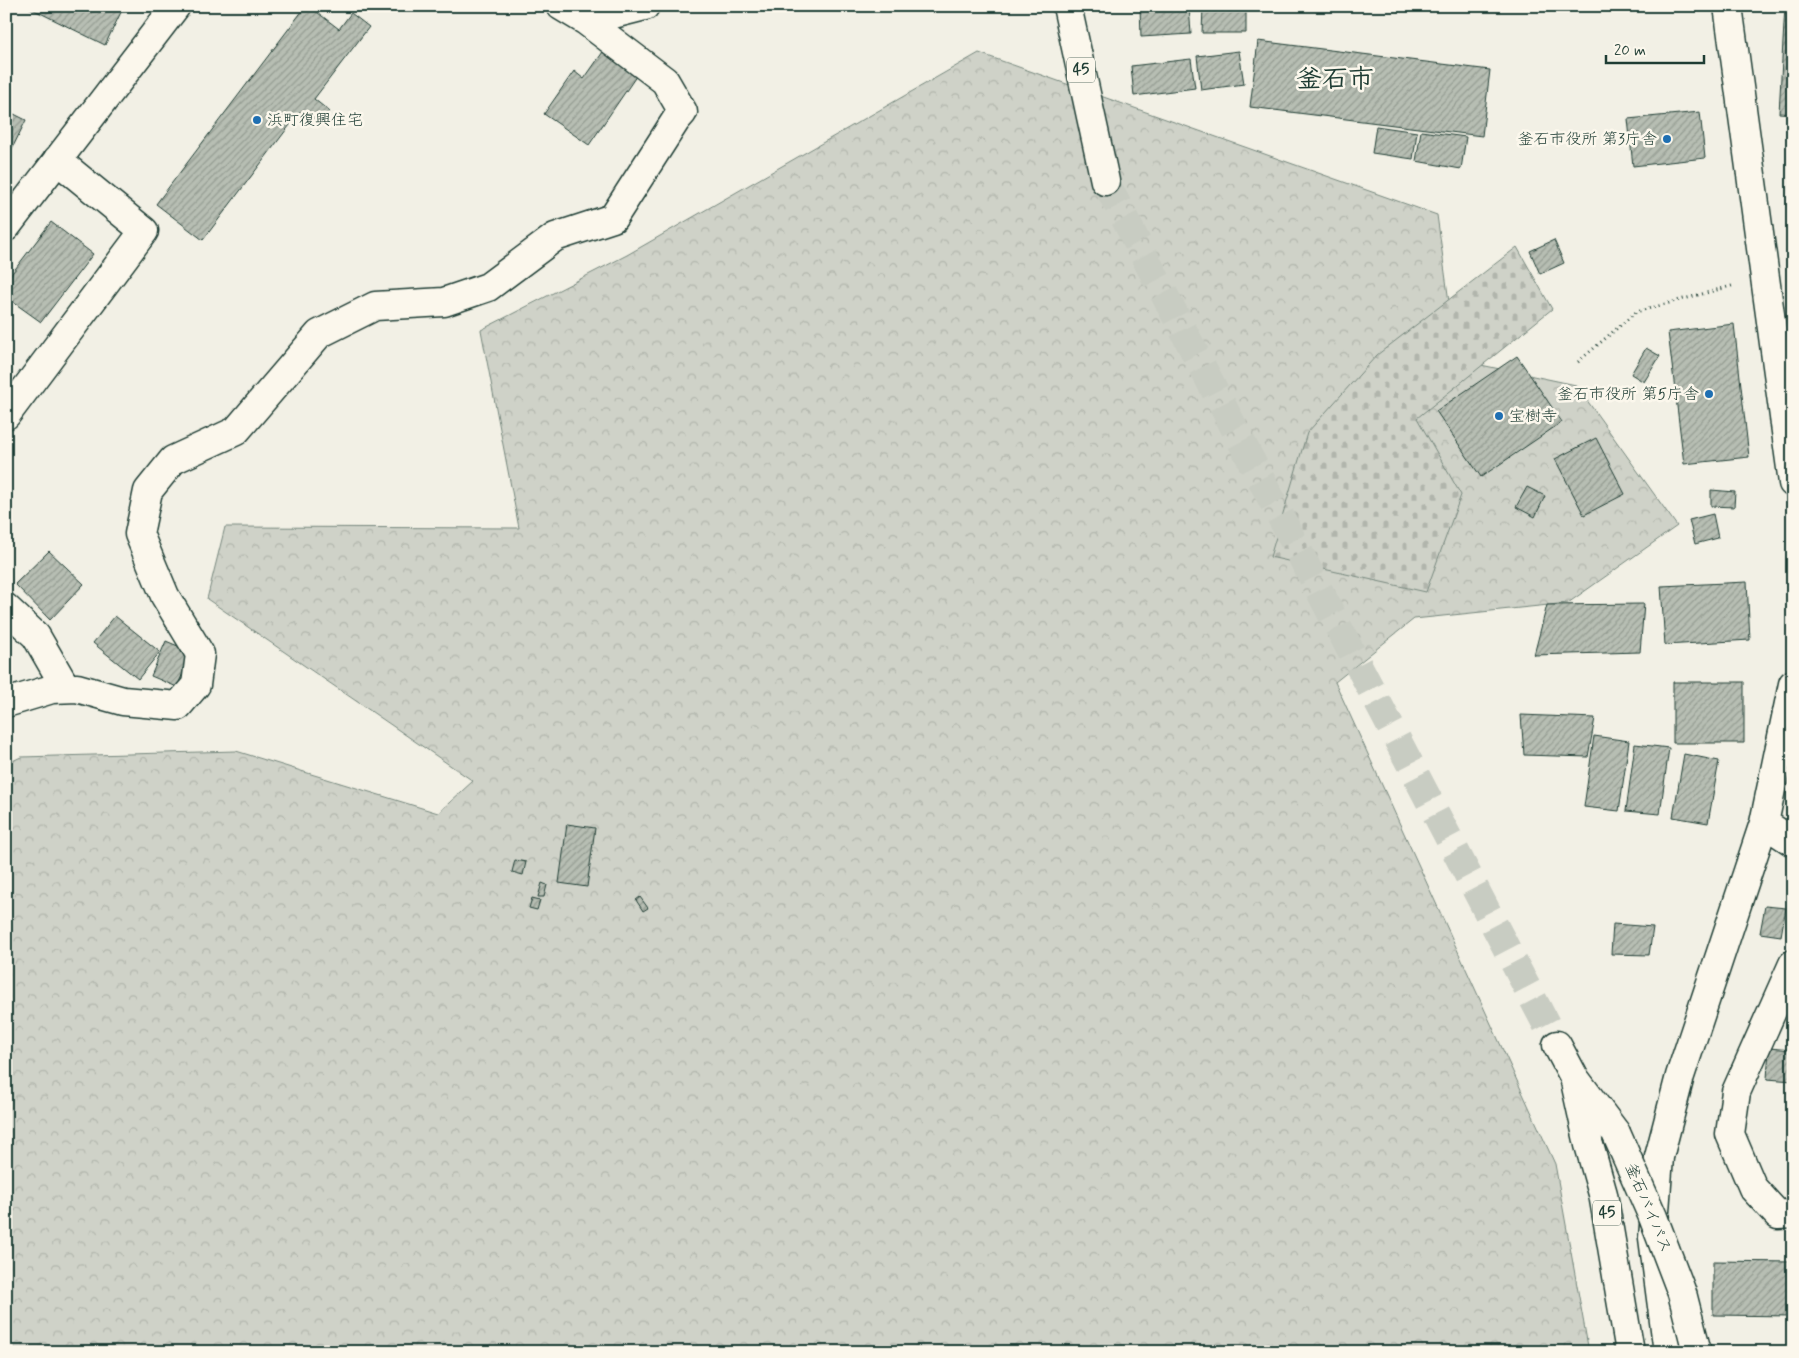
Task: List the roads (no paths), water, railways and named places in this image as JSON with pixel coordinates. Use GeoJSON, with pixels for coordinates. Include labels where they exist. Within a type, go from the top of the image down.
{"type":"FeatureCollection","features":[{"type":"Feature","properties":{"kind":"main road"},"geometry":{"type":"LineString","coordinates":[[6,227],[176,6]]}},
{"type":"Feature","properties":{"kind":"main road"},"geometry":{"type":"LineString","coordinates":[[6,703],[52,689],[78,688],[123,701],[178,706],[196,685],[200,654],[165,596],[139,534],[148,491],[173,460],[236,431],[319,334],[375,306],[444,302],[488,287],[555,238],[613,218],[683,112],[665,80],[586,21],[561,6]]}},
{"type":"Feature","properties":{"kind":"main road"},"geometry":{"type":"LineString","coordinates":[[586,21],[645,6]]}},
{"type":"Feature","properties":{"kind":"main road","name":"45"},"geometry":{"type":"LineString","coordinates":[[1067,6],[1105,181]]}},
{"type":"Feature","properties":{"kind":"main road"},"geometry":{"type":"LineString","coordinates":[[1728,6],[1793,482]]}},
{"type":"Feature","properties":{"kind":"main road"},"geometry":{"type":"LineString","coordinates":[[6,415],[144,231],[57,160]]}},
{"type":"Feature","properties":{"kind":"main road"},"geometry":{"type":"LineString","coordinates":[[6,608],[36,636],[66,688]]}},
{"type":"Feature","properties":{"kind":"main road"},"geometry":{"type":"LineString","coordinates":[[1668,1352],[1653,1238],[1659,1158],[1680,1076],[1764,823],[1793,684]]}},
{"type":"Feature","properties":{"kind":"main road"},"geometry":{"type":"LineString","coordinates":[[1764,823],[1793,842]]}},
{"type":"Feature","properties":{"kind":"main road"},"geometry":{"type":"LineString","coordinates":[[1793,964],[1736,1092],[1730,1134],[1753,1188],[1778,1215],[1793,1214]]}},
{"type":"Feature","properties":{"kind":"main road","name":"釜石バイパス"},"geometry":{"type":"LineString","coordinates":[[1557,1045],[1574,1077],[1616,1133],[1653,1216],[1679,1284],[1697,1352]]}},
{"type":"Feature","properties":{"kind":"main road","name":"釜石バイパス"},"geometry":{"type":"LineString","coordinates":[[1574,1077],[1589,1145],[1603,1194],[1630,1352]]}},
{"type":"Feature","properties":{"kind":"tunnel"},"geometry":{"type":"LineString","coordinates":[[1105,181],[1557,1045]]}},
{"type":"Feature","properties":{"kind":"place","name":"浜町復興住宅"},"geometry":{"type":"Point","coordinates":[257,120]}},
{"type":"Feature","properties":{"kind":"place","name":"釜石市役所 第3庁舎"},"geometry":{"type":"Point","coordinates":[1667,139]}},
{"type":"Feature","properties":{"kind":"place","name":"釜石市役所 第5庁舎"},"geometry":{"type":"Point","coordinates":[1709,394]}},
{"type":"Feature","properties":{"kind":"place","name":"宝樹寺"},"geometry":{"type":"Point","coordinates":[1499,416]}},
{"type":"Feature","properties":{"kind":"district","name":"釜石市"},"geometry":{"type":"Point","coordinates":[1335,80]}}]}
